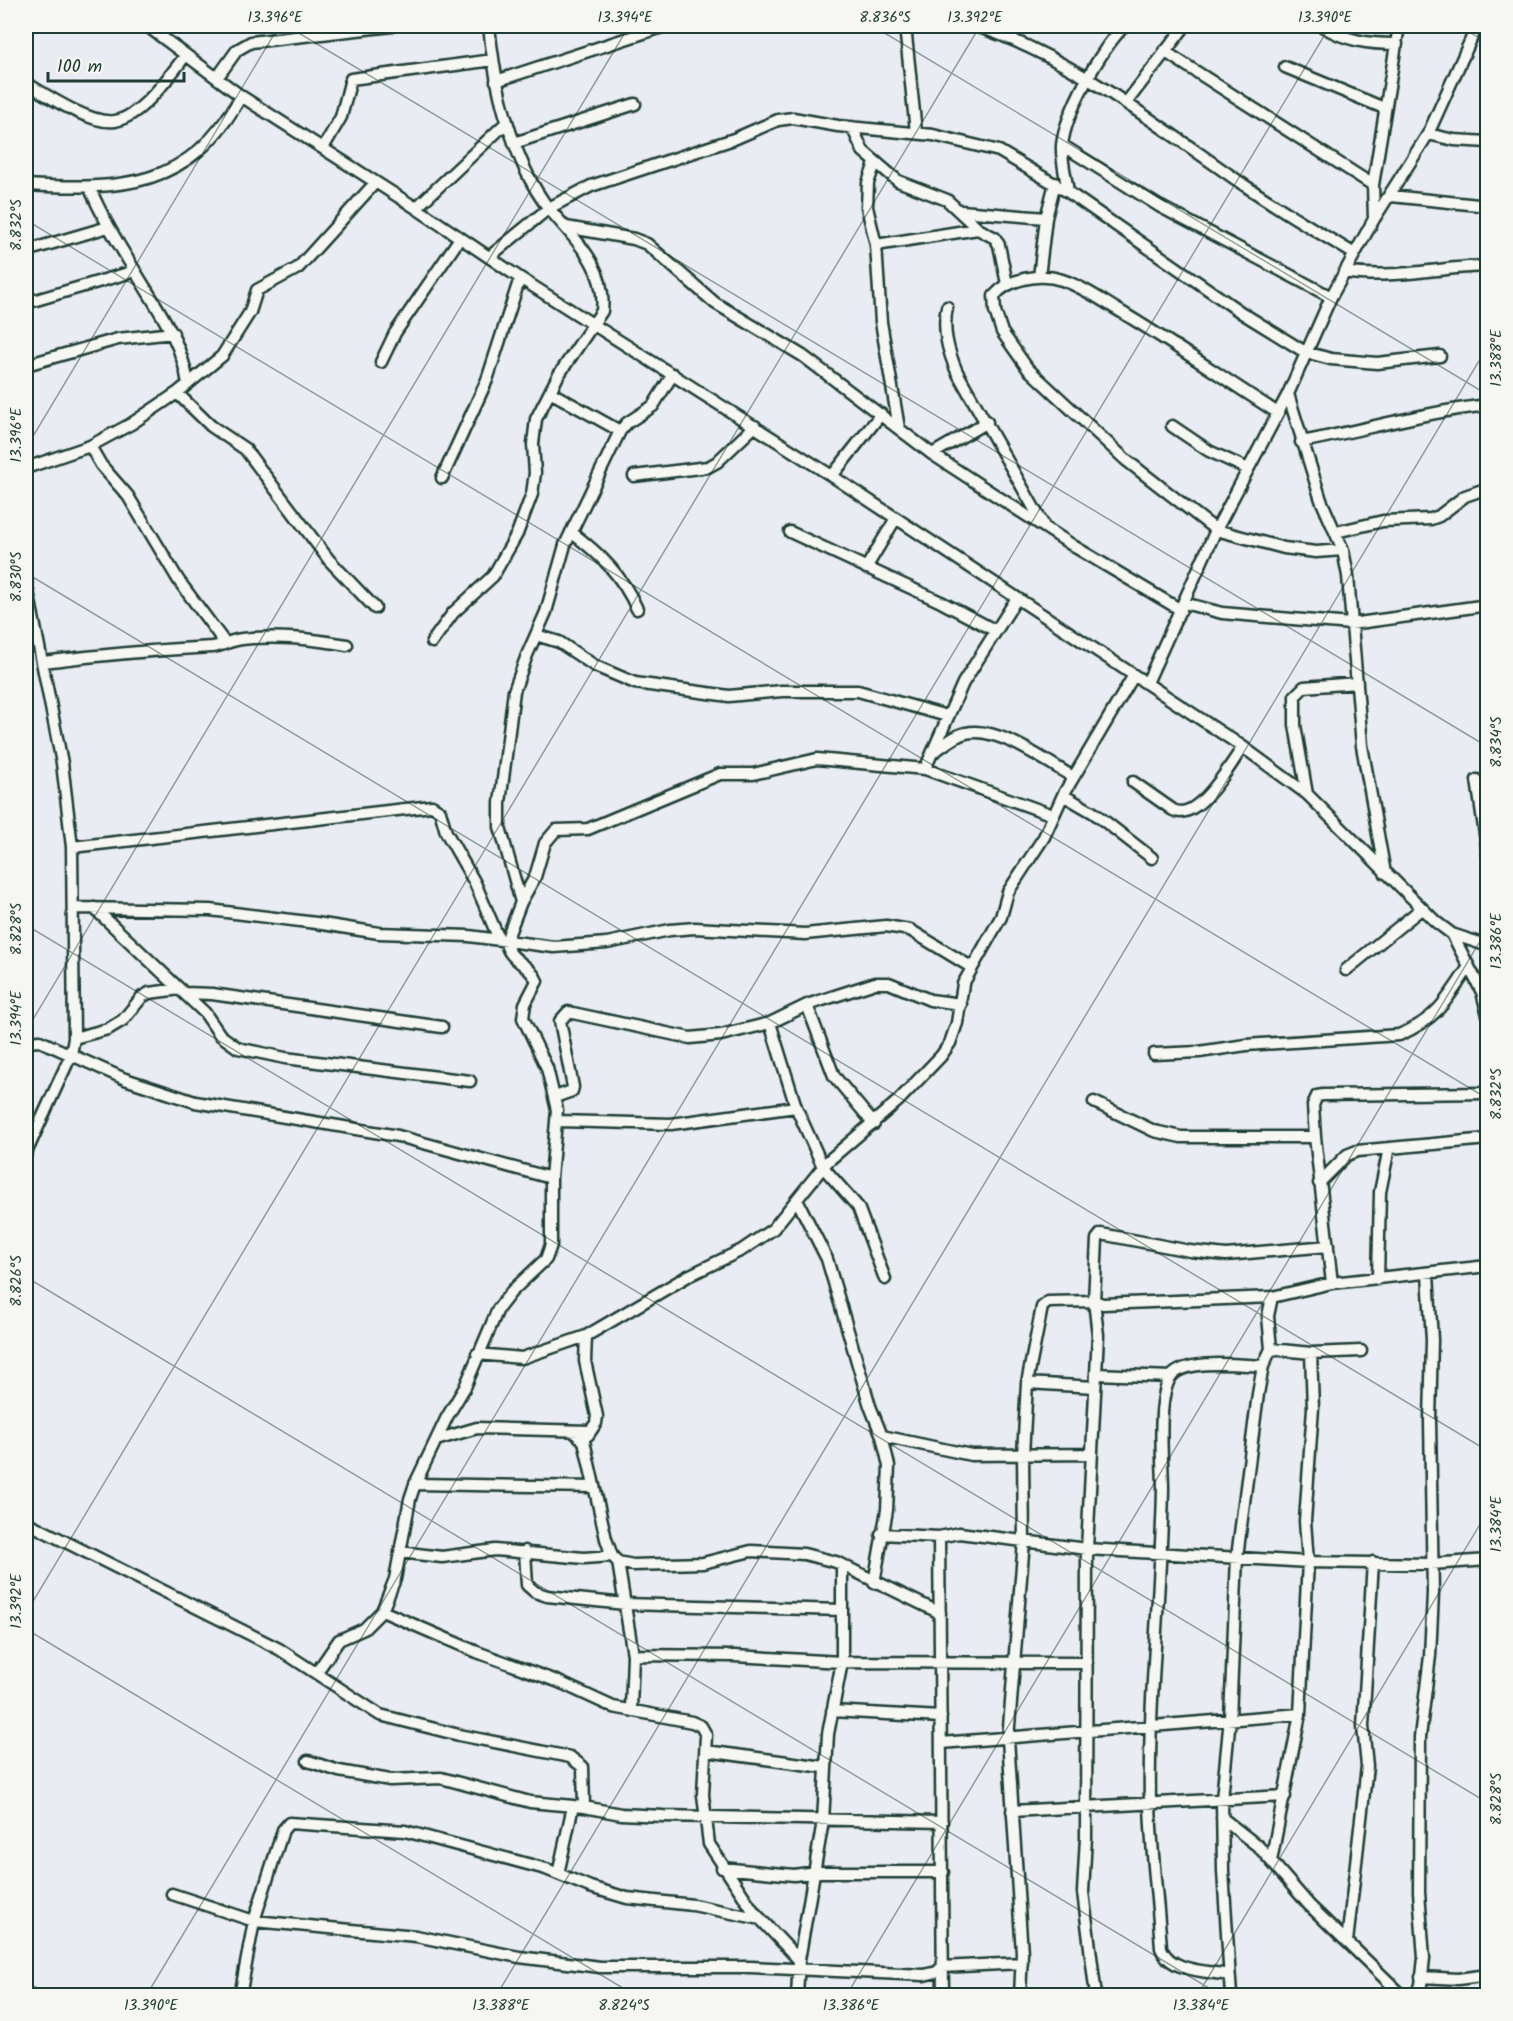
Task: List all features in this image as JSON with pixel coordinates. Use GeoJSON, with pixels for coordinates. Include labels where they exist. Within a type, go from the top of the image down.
{"type":"FeatureCollection","features":[{"type":"Feature","properties":{"kind":"street"},"geometry":{"type":"LineString","coordinates":[[147,26],[241,96],[323,147],[520,278],[832,476],[1243,747],[1307,794],[1352,836],[1385,874],[1421,909],[1452,934],[1486,946],[1488,932]]}},
{"type":"Feature","properties":{"kind":"street"},"geometry":{"type":"LineString","coordinates":[[217,78],[237,50],[250,42],[392,26]]}},
{"type":"Feature","properties":{"kind":"street"},"geometry":{"type":"LineString","coordinates":[[432,642],[453,614],[493,576],[517,534],[532,494],[535,473],[533,444],[536,419],[550,392],[602,311],[602,284],[594,266],[533,185],[506,123],[492,60],[491,26]]}},
{"type":"Feature","properties":{"kind":"street"},"geometry":{"type":"LineString","coordinates":[[496,81],[665,26]]}},
{"type":"Feature","properties":{"kind":"street"},"geometry":{"type":"LineString","coordinates":[[905,26],[916,132]]}},
{"type":"Feature","properties":{"kind":"street"},"geometry":{"type":"LineString","coordinates":[[976,26],[1025,46],[1086,79],[1282,211],[1353,254]]}},
{"type":"Feature","properties":{"kind":"street"},"geometry":{"type":"LineString","coordinates":[[1068,192],[1062,145],[1086,79],[1124,26]]}},
{"type":"Feature","properties":{"kind":"street"},"geometry":{"type":"LineString","coordinates":[[1126,104],[1185,26]]}},
{"type":"Feature","properties":{"kind":"street"},"geometry":{"type":"LineString","coordinates":[[1322,26],[1339,36],[1363,42],[1397,44]]}},
{"type":"Feature","properties":{"kind":"street"},"geometry":{"type":"LineString","coordinates":[[1374,219],[1373,185],[1384,108],[1397,44],[1398,26]]}},
{"type":"Feature","properties":{"kind":"street"},"geometry":{"type":"LineString","coordinates":[[1147,682],[1216,530],[1288,394],[1331,297],[1353,254],[1428,134],[1477,26]]}},
{"type":"Feature","properties":{"kind":"street"},"geometry":{"type":"LineString","coordinates":[[1164,51],[1373,185]]}},
{"type":"Feature","properties":{"kind":"street"},"geometry":{"type":"LineString","coordinates":[[26,83],[95,118],[115,121],[135,110],[157,91],[186,55]]}},
{"type":"Feature","properties":{"kind":"street"},"geometry":{"type":"LineString","coordinates":[[323,147],[341,117],[351,79],[492,60]]}},
{"type":"Feature","properties":{"kind":"street"},"geometry":{"type":"LineString","coordinates":[[1285,67],[1384,108]]}},
{"type":"Feature","properties":{"kind":"street"},"geometry":{"type":"LineString","coordinates":[[26,185],[90,189],[134,181],[191,159],[209,143],[227,120],[241,96]]}},
{"type":"Feature","properties":{"kind":"street"},"geometry":{"type":"LineString","coordinates":[[514,143],[554,128],[635,104]]}},
{"type":"Feature","properties":{"kind":"street"},"geometry":{"type":"LineString","coordinates":[[489,257],[549,208],[591,186],[734,139],[786,118],[852,127],[916,132],[999,151],[1055,183],[1242,313],[1305,352],[1331,359],[1377,363],[1440,356]]}},
{"type":"Feature","properties":{"kind":"street"},"geometry":{"type":"LineString","coordinates":[[416,208],[506,123]]}},
{"type":"Feature","properties":{"kind":"street"},"geometry":{"type":"LineString","coordinates":[[852,127],[863,151],[898,182],[947,200],[978,230],[998,241],[1007,284]]}},
{"type":"Feature","properties":{"kind":"street"},"geometry":{"type":"LineString","coordinates":[[1428,134],[1455,140],[1488,142]]}},
{"type":"Feature","properties":{"kind":"street"},"geometry":{"type":"LineString","coordinates":[[1062,145],[1168,211],[1331,297]]}},
{"type":"Feature","properties":{"kind":"street"},"geometry":{"type":"LineString","coordinates":[[875,163],[868,183],[867,207],[876,245],[881,322],[899,428]]}},
{"type":"Feature","properties":{"kind":"street"},"geometry":{"type":"LineString","coordinates":[[26,468],[90,446],[131,424],[177,393],[222,356],[250,312],[256,290],[298,268],[375,183]]}},
{"type":"Feature","properties":{"kind":"street"},"geometry":{"type":"LineString","coordinates":[[1039,277],[1046,218],[1055,183]]}},
{"type":"Feature","properties":{"kind":"street"},"geometry":{"type":"LineString","coordinates":[[90,189],[108,227],[173,333],[185,366],[188,384]]}},
{"type":"Feature","properties":{"kind":"street"},"geometry":{"type":"LineString","coordinates":[[1391,196],[1488,206]]}},
{"type":"Feature","properties":{"kind":"street"},"geometry":{"type":"LineString","coordinates":[[960,211],[1046,218]]}},
{"type":"Feature","properties":{"kind":"street"},"geometry":{"type":"LineString","coordinates":[[566,226],[634,239],[647,244],[715,303],[803,356],[932,454],[1045,526],[1182,607],[1222,613],[1351,624],[1488,605]]}},
{"type":"Feature","properties":{"kind":"street"},"geometry":{"type":"LineString","coordinates":[[26,251],[108,227]]}},
{"type":"Feature","properties":{"kind":"street"},"geometry":{"type":"LineString","coordinates":[[876,245],[978,230]]}},
{"type":"Feature","properties":{"kind":"street"},"geometry":{"type":"LineString","coordinates":[[381,362],[395,333],[460,238]]}},
{"type":"Feature","properties":{"kind":"street"},"geometry":{"type":"LineString","coordinates":[[1344,272],[1393,276],[1432,270],[1488,266]]}},
{"type":"Feature","properties":{"kind":"street"},"geometry":{"type":"LineString","coordinates":[[26,303],[135,271]]}},
{"type":"Feature","properties":{"kind":"street"},"geometry":{"type":"LineString","coordinates":[[1278,414],[1222,375],[1085,290],[1064,280],[1039,277],[1007,284],[994,296],[995,311],[1002,332],[1028,369],[1126,459],[1216,530],[1284,548],[1316,552],[1343,550]]}},
{"type":"Feature","properties":{"kind":"street"},"geometry":{"type":"LineString","coordinates":[[442,478],[487,380],[520,278]]}},
{"type":"Feature","properties":{"kind":"street"},"geometry":{"type":"LineString","coordinates":[[947,307],[945,325],[948,351],[957,372],[1045,526]]}},
{"type":"Feature","properties":{"kind":"street"},"geometry":{"type":"LineString","coordinates":[[26,365],[118,339],[173,333]]}},
{"type":"Feature","properties":{"kind":"street"},"geometry":{"type":"LineString","coordinates":[[521,902],[515,874],[501,840],[500,803],[514,691],[546,612],[565,545],[620,431],[627,423],[653,406],[673,374]]}},
{"type":"Feature","properties":{"kind":"street"},"geometry":{"type":"LineString","coordinates":[[550,392],[620,431]]}},
{"type":"Feature","properties":{"kind":"street"},"geometry":{"type":"LineString","coordinates":[[177,393],[211,426],[245,448],[329,560],[375,608]]}},
{"type":"Feature","properties":{"kind":"street"},"geometry":{"type":"LineString","coordinates":[[1288,394],[1301,442],[1321,500],[1343,550],[1348,576],[1362,746],[1385,874]]}},
{"type":"Feature","properties":{"kind":"street"},"geometry":{"type":"LineString","coordinates":[[1301,442],[1358,431],[1435,411],[1488,405]]}},
{"type":"Feature","properties":{"kind":"street"},"geometry":{"type":"LineString","coordinates":[[832,476],[881,414]]}},
{"type":"Feature","properties":{"kind":"street"},"geometry":{"type":"LineString","coordinates":[[932,454],[987,422]]}},
{"type":"Feature","properties":{"kind":"street"},"geometry":{"type":"LineString","coordinates":[[634,476],[708,467],[717,462],[755,426]]}},
{"type":"Feature","properties":{"kind":"street"},"geometry":{"type":"LineString","coordinates":[[1172,426],[1209,451],[1248,470]]}},
{"type":"Feature","properties":{"kind":"street"},"geometry":{"type":"LineString","coordinates":[[90,446],[101,465],[128,496],[179,580],[225,643]]}},
{"type":"Feature","properties":{"kind":"street"},"geometry":{"type":"LineString","coordinates":[[1336,532],[1383,521],[1431,519],[1439,516],[1465,496],[1488,488]]}},
{"type":"Feature","properties":{"kind":"street"},"geometry":{"type":"LineString","coordinates":[[866,568],[896,518]]}},
{"type":"Feature","properties":{"kind":"street"},"geometry":{"type":"LineString","coordinates":[[572,532],[621,577],[637,609]]}},
{"type":"Feature","properties":{"kind":"street"},"geometry":{"type":"LineString","coordinates":[[790,532],[940,602],[996,631]]}},
{"type":"Feature","properties":{"kind":"street"},"geometry":{"type":"LineString","coordinates":[[26,581],[27,600],[43,662],[62,763],[72,847],[75,908],[74,1038],[71,1055],[26,1153]]}},
{"type":"Feature","properties":{"kind":"street"},"geometry":{"type":"LineString","coordinates":[[925,769],[947,716],[1017,598]]}},
{"type":"Feature","properties":{"kind":"street"},"geometry":{"type":"LineString","coordinates":[[536,635],[559,642],[595,666],[635,683],[729,696],[782,691],[858,691],[947,716]]}},
{"type":"Feature","properties":{"kind":"street"},"geometry":{"type":"LineString","coordinates":[[43,662],[143,650],[215,647],[249,638],[299,638],[347,645]]}},
{"type":"Feature","properties":{"kind":"street"},"geometry":{"type":"LineString","coordinates":[[477,1354],[522,1358],[586,1336],[688,1276],[760,1239],[798,1200],[823,1167],[874,1124],[941,1056],[953,1033],[961,1004],[963,984],[1001,917],[1016,876],[1034,854],[1063,795],[1134,675]]}},
{"type":"Feature","properties":{"kind":"street"},"geometry":{"type":"LineString","coordinates":[[1307,794],[1295,726],[1295,696],[1304,687],[1357,683]]}},
{"type":"Feature","properties":{"kind":"street"},"geometry":{"type":"LineString","coordinates":[[934,752],[963,734],[980,732],[1002,737],[1074,777]]}},
{"type":"Feature","properties":{"kind":"street"},"geometry":{"type":"LineString","coordinates":[[1132,782],[1173,810],[1179,813],[1187,812],[1210,792],[1243,747]]}},
{"type":"Feature","properties":{"kind":"street"},"geometry":{"type":"LineString","coordinates":[[502,940],[535,877],[545,843],[556,830],[588,829],[710,778],[764,772],[817,759],[925,769],[1053,815]]}},
{"type":"Feature","properties":{"kind":"street"},"geometry":{"type":"LineString","coordinates":[[1477,780],[1488,855]]}},
{"type":"Feature","properties":{"kind":"street"},"geometry":{"type":"LineString","coordinates":[[1063,795],[1094,813],[1152,858]]}},
{"type":"Feature","properties":{"kind":"street"},"geometry":{"type":"LineString","coordinates":[[72,847],[432,806],[440,811],[446,832],[475,883],[510,954],[528,967],[537,981],[525,1004],[523,1018],[547,1068],[555,1097],[558,1121],[551,1178],[551,1245],[546,1259],[504,1299],[477,1354],[465,1387],[415,1484],[394,1579],[382,1611],[364,1629],[339,1640],[317,1672]]}},
{"type":"Feature","properties":{"kind":"street"},"geometry":{"type":"LineString","coordinates":[[75,908],[210,910],[379,933],[502,940],[554,947],[607,943],[670,930],[695,928],[805,934],[886,926],[910,930],[971,967]]}},
{"type":"Feature","properties":{"kind":"street"},"geometry":{"type":"LineString","coordinates":[[93,908],[205,1013],[220,1035],[238,1048],[285,1058],[470,1081]]}},
{"type":"Feature","properties":{"kind":"street"},"geometry":{"type":"LineString","coordinates":[[1346,970],[1421,909]]}},
{"type":"Feature","properties":{"kind":"street"},"geometry":{"type":"LineString","coordinates":[[1452,934],[1482,992],[1488,1015]]}},
{"type":"Feature","properties":{"kind":"street"},"geometry":{"type":"LineString","coordinates":[[1154,1054],[1199,1052],[1246,1045],[1399,1035],[1420,1027],[1435,1016],[1468,968]]}},
{"type":"Feature","properties":{"kind":"street"},"geometry":{"type":"LineString","coordinates":[[1482,992],[1488,980]]}},
{"type":"Feature","properties":{"kind":"street"},"geometry":{"type":"LineString","coordinates":[[555,1097],[572,1091],[573,1087],[560,1021],[568,1012],[690,1038],[721,1035],[770,1023],[807,1005],[874,983],[889,983],[930,1000],[961,1004]]}},
{"type":"Feature","properties":{"kind":"street"},"geometry":{"type":"LineString","coordinates":[[74,1038],[108,1029],[123,1020],[142,997],[149,993],[182,991],[442,1027]]}},
{"type":"Feature","properties":{"kind":"street"},"geometry":{"type":"LineString","coordinates":[[807,1005],[834,1076],[874,1124]]}},
{"type":"Feature","properties":{"kind":"street"},"geometry":{"type":"LineString","coordinates":[[770,1023],[796,1107],[823,1167],[858,1207],[885,1279]]}},
{"type":"Feature","properties":{"kind":"street"},"geometry":{"type":"LineString","coordinates":[[26,1042],[40,1041],[125,1079],[195,1102],[398,1136],[551,1178]]}},
{"type":"Feature","properties":{"kind":"street"},"geometry":{"type":"LineString","coordinates":[[1332,1282],[1315,1137],[1313,1105],[1317,1096],[1488,1092]]}},
{"type":"Feature","properties":{"kind":"street"},"geometry":{"type":"LineString","coordinates":[[1094,1102],[1154,1131],[1181,1137],[1315,1137]]}},
{"type":"Feature","properties":{"kind":"street"},"geometry":{"type":"LineString","coordinates":[[558,1121],[671,1124],[796,1107]]}},
{"type":"Feature","properties":{"kind":"street"},"geometry":{"type":"LineString","coordinates":[[1319,1183],[1347,1155],[1357,1151],[1488,1139]]}},
{"type":"Feature","properties":{"kind":"street"},"geometry":{"type":"LineString","coordinates":[[1378,1280],[1380,1192],[1389,1148]]}},
{"type":"Feature","properties":{"kind":"street"},"geometry":{"type":"LineString","coordinates":[[798,1200],[827,1258],[870,1406],[882,1436],[889,1466],[889,1489],[874,1583]]}},
{"type":"Feature","properties":{"kind":"street"},"geometry":{"type":"LineString","coordinates":[[1096,1995],[1083,1892],[1086,1807],[1087,1549],[1098,1325],[1094,1301],[1097,1239],[1101,1234],[1190,1251],[1226,1255],[1328,1246]]}},
{"type":"Feature","properties":{"kind":"street"},"geometry":{"type":"LineString","coordinates":[[1020,1995],[1022,1963],[1008,1739],[1012,1664],[1024,1541],[1023,1455],[1027,1383],[1042,1307],[1048,1302],[1094,1301],[1108,1305],[1272,1297],[1332,1282],[1378,1280],[1488,1266]]}},
{"type":"Feature","properties":{"kind":"street"},"geometry":{"type":"LineString","coordinates":[[1416,1995],[1424,1958],[1419,1892],[1420,1737],[1430,1656],[1433,1593],[1431,1340],[1428,1274]]}},
{"type":"Feature","properties":{"kind":"street"},"geometry":{"type":"LineString","coordinates":[[1231,1995],[1222,1799],[1230,1718],[1237,1557],[1263,1366],[1270,1349],[1268,1316],[1272,1297]]}},
{"type":"Feature","properties":{"kind":"street"},"geometry":{"type":"LineString","coordinates":[[586,1336],[585,1361],[597,1416],[596,1423],[587,1436],[594,1487],[615,1559],[625,1604],[633,1655],[631,1709]]}},
{"type":"Feature","properties":{"kind":"street"},"geometry":{"type":"LineString","coordinates":[[1270,1349],[1311,1353],[1361,1351]]}},
{"type":"Feature","properties":{"kind":"street"},"geometry":{"type":"LineString","coordinates":[[1271,1861],[1300,1714],[1308,1562],[1305,1521],[1312,1408],[1311,1353]]}},
{"type":"Feature","properties":{"kind":"street"},"geometry":{"type":"LineString","coordinates":[[1096,1374],[1171,1377],[1189,1366],[1263,1366]]}},
{"type":"Feature","properties":{"kind":"street"},"geometry":{"type":"LineString","coordinates":[[1171,1377],[1165,1391],[1162,1421],[1163,1490],[1158,1553],[1150,1804],[1164,1955],[1179,1966],[1229,1975]]}},
{"type":"Feature","properties":{"kind":"street"},"geometry":{"type":"LineString","coordinates":[[1027,1383],[1095,1387]]}},
{"type":"Feature","properties":{"kind":"street"},"geometry":{"type":"LineString","coordinates":[[436,1440],[477,1428],[557,1428],[587,1436]]}},
{"type":"Feature","properties":{"kind":"street"},"geometry":{"type":"LineString","coordinates":[[882,1436],[971,1455],[1092,1454]]}},
{"type":"Feature","properties":{"kind":"street"},"geometry":{"type":"LineString","coordinates":[[415,1484],[594,1487]]}},
{"type":"Feature","properties":{"kind":"street"},"geometry":{"type":"LineString","coordinates":[[26,1522],[231,1624],[317,1672],[380,1715],[459,1735],[570,1757],[578,1761],[585,1776],[558,1874]]}},
{"type":"Feature","properties":{"kind":"street"},"geometry":{"type":"LineString","coordinates":[[881,1534],[939,1537],[959,1533],[1087,1549],[1308,1562],[1431,1564],[1488,1560]]}},
{"type":"Feature","properties":{"kind":"street"},"geometry":{"type":"LineString","coordinates":[[939,1537],[943,1995]]}},
{"type":"Feature","properties":{"kind":"street"},"geometry":{"type":"LineString","coordinates":[[400,1552],[442,1557],[476,1551],[525,1551],[615,1559],[633,1565],[703,1563],[751,1551],[772,1551],[825,1557],[874,1583],[940,1613]]}},
{"type":"Feature","properties":{"kind":"street"},"geometry":{"type":"LineString","coordinates":[[525,1551],[527,1585],[535,1592],[547,1596],[625,1604],[842,1610]]}},
{"type":"Feature","properties":{"kind":"street"},"geometry":{"type":"LineString","coordinates":[[1347,1942],[1366,1766],[1363,1726],[1372,1562]]}},
{"type":"Feature","properties":{"kind":"street"},"geometry":{"type":"LineString","coordinates":[[797,1995],[799,1965],[823,1821],[824,1767],[842,1662],[842,1567]]}},
{"type":"Feature","properties":{"kind":"street"},"geometry":{"type":"LineString","coordinates":[[382,1611],[477,1652],[559,1682],[613,1707],[684,1720],[701,1726],[706,1735],[703,1795],[708,1817],[708,1844],[722,1868],[799,1965]]}},
{"type":"Feature","properties":{"kind":"street"},"geometry":{"type":"LineString","coordinates":[[633,1655],[734,1656],[842,1662],[1086,1663]]}},
{"type":"Feature","properties":{"kind":"street"},"geometry":{"type":"LineString","coordinates":[[832,1711],[941,1717]]}},
{"type":"Feature","properties":{"kind":"street"},"geometry":{"type":"LineString","coordinates":[[941,1743],[1300,1714]]}},
{"type":"Feature","properties":{"kind":"street"},"geometry":{"type":"LineString","coordinates":[[706,1751],[824,1767]]}},
{"type":"Feature","properties":{"kind":"street"},"geometry":{"type":"LineString","coordinates":[[308,1761],[339,1772],[399,1781],[450,1780],[530,1802],[578,1806],[621,1814],[823,1821],[942,1822]]}},
{"type":"Feature","properties":{"kind":"street"},"geometry":{"type":"LineString","coordinates":[[1012,1811],[1285,1796]]}},
{"type":"Feature","properties":{"kind":"street"},"geometry":{"type":"LineString","coordinates":[[1222,1818],[1249,1837],[1289,1884],[1403,1995]]}},
{"type":"Feature","properties":{"kind":"street"},"geometry":{"type":"LineString","coordinates":[[243,1995],[254,1921],[283,1830],[290,1823],[405,1831],[558,1874],[627,1898],[693,1905],[761,1919]]}},
{"type":"Feature","properties":{"kind":"street"},"geometry":{"type":"LineString","coordinates":[[722,1868],[794,1875],[815,1872],[943,1872]]}},
{"type":"Feature","properties":{"kind":"street"},"geometry":{"type":"LineString","coordinates":[[172,1894],[254,1921],[416,1936],[519,1958],[600,1967],[799,1965],[924,1975],[937,1972],[942,1967],[1022,1963]]}},
{"type":"Feature","properties":{"kind":"street"},"geometry":{"type":"LineString","coordinates":[[1421,1977],[1458,1979],[1488,1975]]}}]}
